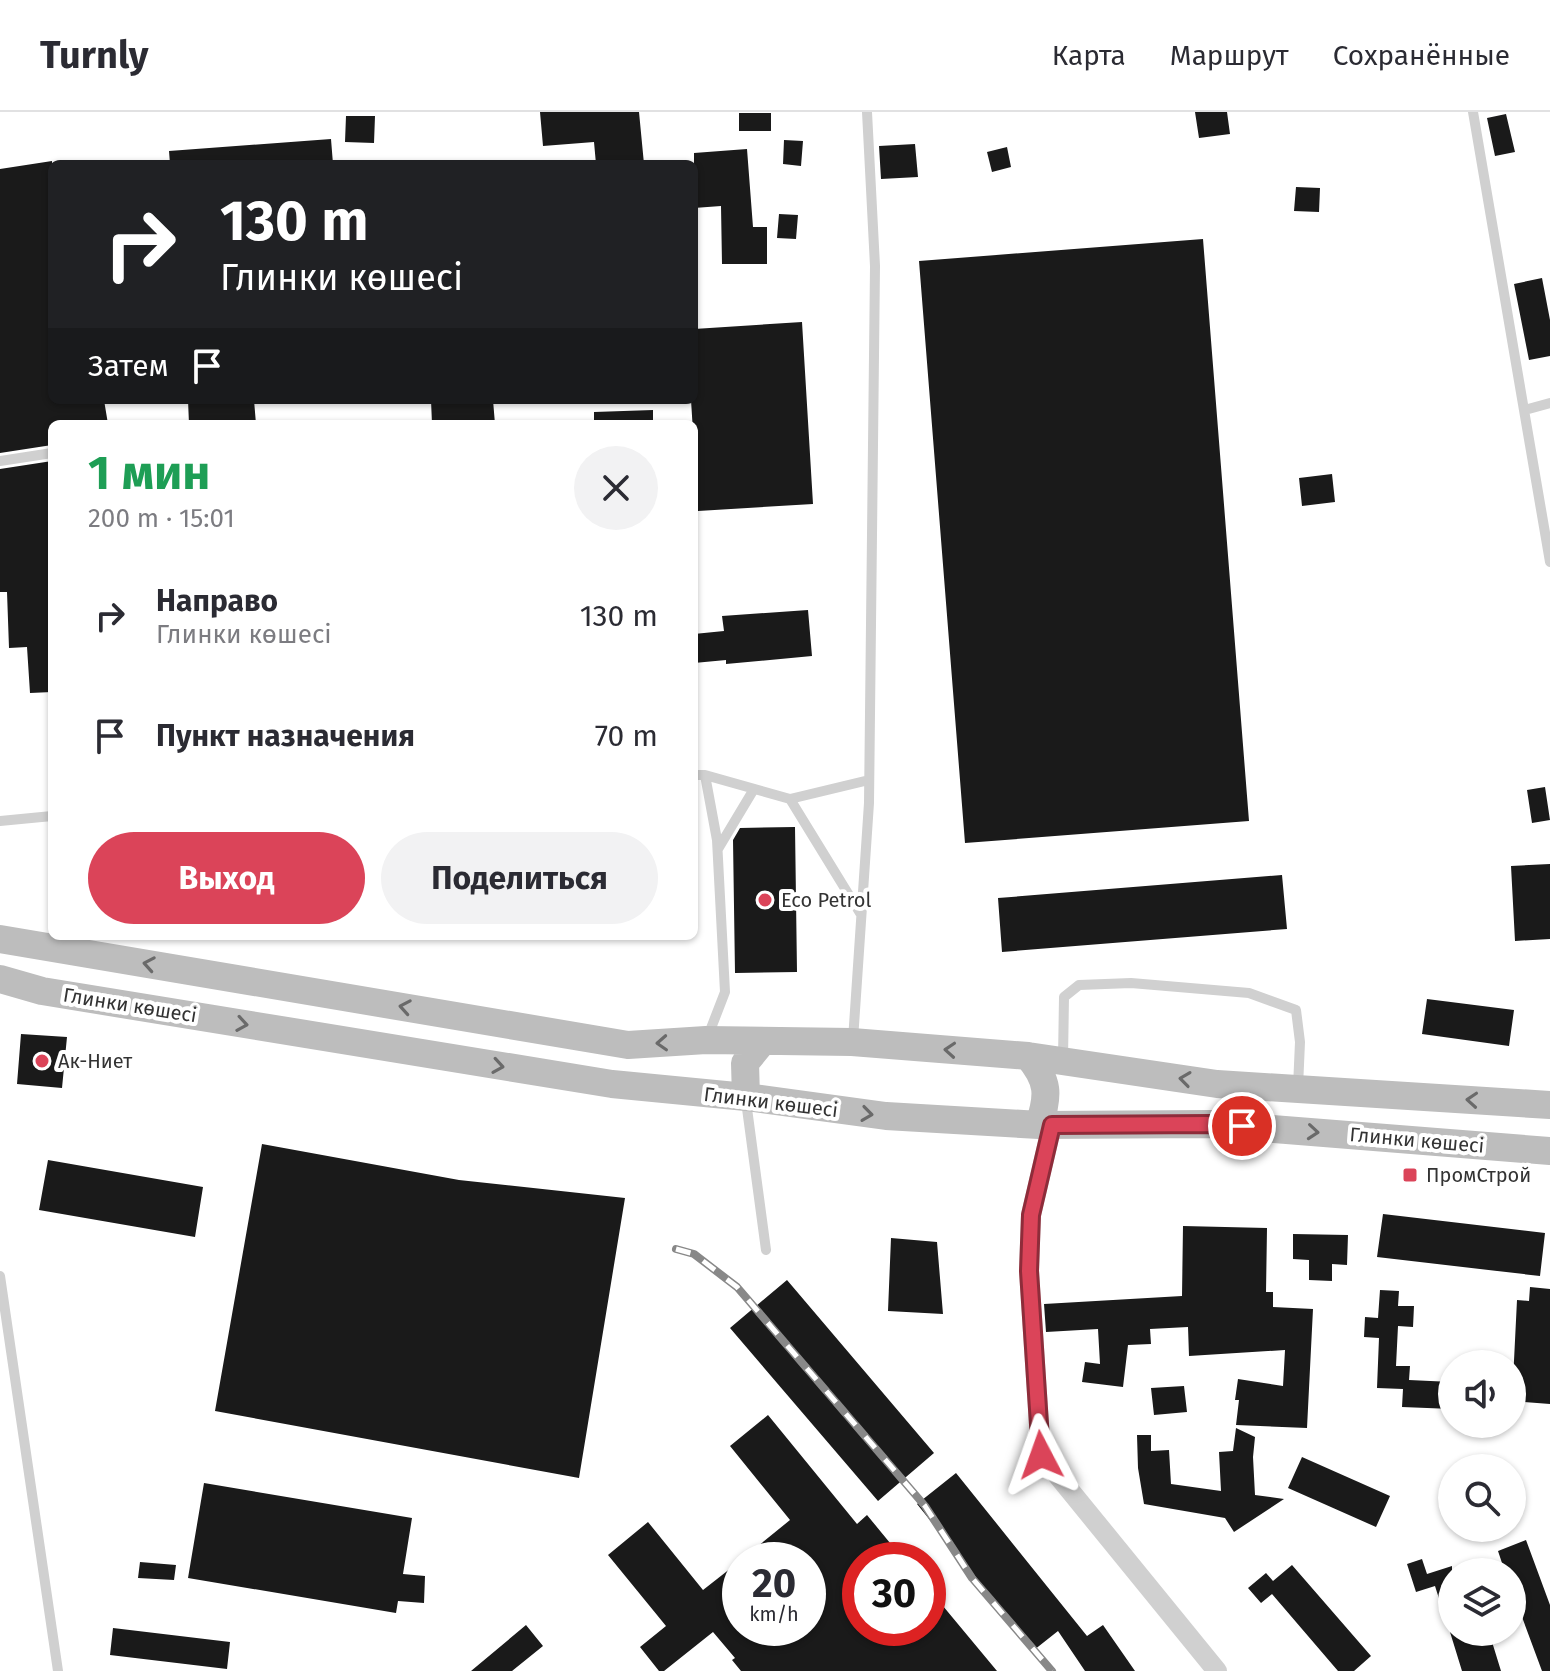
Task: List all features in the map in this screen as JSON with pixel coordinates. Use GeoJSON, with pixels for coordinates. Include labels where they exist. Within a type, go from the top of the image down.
{"type":"FeatureCollection","features":[{"type":"Feature","properties":{"kind":"main road","name":"Глинки көшесі"},"geometry":{"type":"LineString","coordinates":[[0,939],[628,1045],[706,1040],[852,1042],[1028,1056],[1217,1084],[1550,1105]]}},
{"type":"Feature","properties":{"kind":"main road","name":"Глинки көшесі"},"geometry":{"type":"LineString","coordinates":[[0,979],[42,991],[596,1082],[746,1097],[886,1116],[1046,1125],[1211,1124],[1550,1151]]}},
{"type":"Feature","properties":{"kind":"main road"},"geometry":{"type":"LineString","coordinates":[[746,1097],[745,1063],[763,1041]]}},
{"type":"Feature","properties":{"kind":"main road"},"geometry":{"type":"LineString","coordinates":[[1028,1056],[1040,1071],[1046,1088],[1046,1125]]}},
{"type":"Feature","properties":{"kind":"street"},"geometry":{"type":"LineString","coordinates":[[1046,1125],[1031,1215],[1030,1257],[1041,1455],[1217,1671]]}},
{"type":"Feature","properties":{"kind":"lane"},"geometry":{"type":"LineString","coordinates":[[852,1042],[869,780],[875,266],[867,112]]}},
{"type":"Feature","properties":{"kind":"lane"},"geometry":{"type":"LineString","coordinates":[[1473,112],[1550,562]]}},
{"type":"Feature","properties":{"kind":"lane"},"geometry":{"type":"LineString","coordinates":[[1525,410],[1550,403]]}},
{"type":"Feature","properties":{"kind":"lane"},"geometry":{"type":"LineString","coordinates":[[0,461],[48,454]]}},
{"type":"Feature","properties":{"kind":"lane"},"geometry":{"type":"LineString","coordinates":[[706,1040],[725,992],[717,850],[699,775],[790,799],[869,780]]}},
{"type":"Feature","properties":{"kind":"lane"},"geometry":{"type":"LineString","coordinates":[[717,850],[754,789]]}},
{"type":"Feature","properties":{"kind":"lane"},"geometry":{"type":"LineString","coordinates":[[790,799],[861,914]]}},
{"type":"Feature","properties":{"kind":"lane"},"geometry":{"type":"LineString","coordinates":[[0,821],[48,816]]}},
{"type":"Feature","properties":{"kind":"lane"},"geometry":{"type":"LineString","coordinates":[[1063,1061],[1064,997],[1079,985],[1131,983],[1249,993],[1296,1010],[1300,1042],[1298,1089]]}},
{"type":"Feature","properties":{"kind":"lane"},"geometry":{"type":"LineString","coordinates":[[746,1097],[766,1250]]}},
{"type":"Feature","properties":{"kind":"lane"},"geometry":{"type":"LineString","coordinates":[[0,1276],[58,1671]]}},
{"type":"Feature","properties":{"kind":"building"},"geometry":{"type":"Polygon","coordinates":[[[540,112],[639,112],[644,160],[596,160],[594,142],[543,146],[540,112]]]}},
{"type":"Feature","properties":{"kind":"building"},"geometry":{"type":"Polygon","coordinates":[[[1195,112],[1227,112],[1230,134],[1199,138],[1195,112]]]}},
{"type":"Feature","properties":{"kind":"building"},"geometry":{"type":"Polygon","coordinates":[[[739,113],[771,113],[771,131],[739,131],[739,113]]]}},
{"type":"Feature","properties":{"kind":"building"},"geometry":{"type":"Polygon","coordinates":[[[1506,114],[1515,152],[1495,156],[1487,118],[1506,114]]]}},
{"type":"Feature","properties":{"kind":"building"},"geometry":{"type":"Polygon","coordinates":[[[346,116],[375,116],[374,143],[345,142],[346,116]]]}},
{"type":"Feature","properties":{"kind":"building"},"geometry":{"type":"Polygon","coordinates":[[[331,139],[333,160],[170,160],[169,151],[331,139]]]}},
{"type":"Feature","properties":{"kind":"building"},"geometry":{"type":"Polygon","coordinates":[[[784,140],[803,141],[801,166],[783,164],[784,140]]]}},
{"type":"Feature","properties":{"kind":"building"},"geometry":{"type":"Polygon","coordinates":[[[915,144],[918,177],[881,179],[879,146],[915,144]]]}},
{"type":"Feature","properties":{"kind":"building"},"geometry":{"type":"Polygon","coordinates":[[[1007,147],[1011,167],[992,172],[987,152],[1007,147]]]}},
{"type":"Feature","properties":{"kind":"building"},"geometry":{"type":"Polygon","coordinates":[[[747,149],[753,227],[767,227],[767,264],[722,264],[721,206],[698,208],[698,160],[694,160],[694,153],[747,149]]]}},
{"type":"Feature","properties":{"kind":"building"},"geometry":{"type":"Polygon","coordinates":[[[48,162],[48,404],[105,404],[107,420],[48,420],[48,446],[0,453],[0,169],[48,162]]]}},
{"type":"Feature","properties":{"kind":"building"},"geometry":{"type":"Polygon","coordinates":[[[1296,187],[1320,188],[1319,212],[1294,211],[1296,187]]]}},
{"type":"Feature","properties":{"kind":"building"},"geometry":{"type":"Polygon","coordinates":[[[779,214],[798,215],[796,239],[777,238],[779,214]]]}},
{"type":"Feature","properties":{"kind":"building"},"geometry":{"type":"Polygon","coordinates":[[[1203,239],[1249,821],[965,843],[919,261],[1203,239]]]}},
{"type":"Feature","properties":{"kind":"building"},"geometry":{"type":"Polygon","coordinates":[[[1542,278],[1550,320],[1550,356],[1529,360],[1514,284],[1542,278]]]}},
{"type":"Feature","properties":{"kind":"building"},"geometry":{"type":"Polygon","coordinates":[[[802,322],[813,504],[698,511],[698,420],[692,420],[691,404],[698,404],[698,329],[802,322]]]}},
{"type":"Feature","properties":{"kind":"building"},"geometry":{"type":"Polygon","coordinates":[[[188,404],[254,404],[256,420],[189,420],[188,404]]]}},
{"type":"Feature","properties":{"kind":"building"},"geometry":{"type":"Polygon","coordinates":[[[431,404],[493,404],[495,420],[432,420],[431,404]]]}},
{"type":"Feature","properties":{"kind":"building"},"geometry":{"type":"Polygon","coordinates":[[[653,410],[653,420],[594,420],[594,412],[653,410]]]}},
{"type":"Feature","properties":{"kind":"building"},"geometry":{"type":"Polygon","coordinates":[[[48,462],[48,692],[30,693],[27,647],[9,648],[7,592],[0,592],[0,469],[48,462]]]}},
{"type":"Feature","properties":{"kind":"building"},"geometry":{"type":"Polygon","coordinates":[[[1332,474],[1335,502],[1302,506],[1299,478],[1332,474]]]}},
{"type":"Feature","properties":{"kind":"building"},"geometry":{"type":"Polygon","coordinates":[[[808,610],[812,656],[726,664],[726,660],[698,663],[698,634],[724,631],[722,616],[808,610]]]}},
{"type":"Feature","properties":{"kind":"building"},"geometry":{"type":"Polygon","coordinates":[[[1545,787],[1550,820],[1532,823],[1527,790],[1545,787]]]}},
{"type":"Feature","properties":{"kind":"building","name":"Eco Petrol"},"geometry":{"type":"Polygon","coordinates":[[[795,827],[797,972],[735,973],[733,840],[740,828],[795,827]]]}},
{"type":"Feature","properties":{"kind":"building"},"geometry":{"type":"Polygon","coordinates":[[[1550,864],[1550,939],[1515,941],[1511,866],[1550,864]]]}},
{"type":"Feature","properties":{"kind":"building"},"geometry":{"type":"Polygon","coordinates":[[[1282,875],[1287,929],[1002,952],[998,898],[1282,875]]]}},
{"type":"Feature","properties":{"kind":"building"},"geometry":{"type":"Polygon","coordinates":[[[1427,999],[1514,1010],[1509,1046],[1422,1034],[1427,999]]]}},
{"type":"Feature","properties":{"kind":"building","name":"Ак-Ниет"},"geometry":{"type":"Polygon","coordinates":[[[21,1034],[67,1037],[62,1088],[17,1084],[21,1034]]]}},
{"type":"Feature","properties":{"kind":"building"},"geometry":{"type":"Polygon","coordinates":[[[262,1144],[459,1180],[625,1198],[579,1478],[215,1411],[262,1144]]]}},
{"type":"Feature","properties":{"kind":"building"},"geometry":{"type":"Polygon","coordinates":[[[48,1160],[203,1187],[195,1237],[39,1210],[48,1160]]]}},
{"type":"Feature","properties":{"kind":"building"},"geometry":{"type":"Polygon","coordinates":[[[1383,1214],[1545,1233],[1540,1276],[1377,1257],[1383,1214]]]}},
{"type":"Feature","properties":{"kind":"building"},"geometry":{"type":"Polygon","coordinates":[[[1183,1226],[1267,1228],[1266,1292],[1273,1292],[1273,1307],[1313,1309],[1307,1428],[1236,1425],[1238,1379],[1283,1386],[1285,1350],[1189,1356],[1188,1327],[1150,1329],[1151,1344],[1128,1345],[1123,1387],[1082,1382],[1085,1362],[1100,1364],[1098,1329],[1046,1332],[1044,1304],[1182,1296],[1183,1226]]]}},
{"type":"Feature","properties":{"kind":"building"},"geometry":{"type":"Polygon","coordinates":[[[1293,1234],[1348,1235],[1347,1265],[1332,1264],[1332,1281],[1309,1280],[1309,1260],[1293,1259],[1293,1234]]]}},
{"type":"Feature","properties":{"kind":"building"},"geometry":{"type":"Polygon","coordinates":[[[891,1238],[937,1242],[943,1314],[888,1311],[891,1238]]]}},
{"type":"Feature","properties":{"kind":"building"},"geometry":{"type":"Polygon","coordinates":[[[787,1280],[934,1453],[878,1501],[730,1328],[787,1280]]]}},
{"type":"Feature","properties":{"kind":"building"},"geometry":{"type":"Polygon","coordinates":[[[1530,1287],[1550,1289],[1550,1404],[1526,1402],[1526,1350],[1515,1350],[1517,1300],[1529,1301],[1530,1287]]]}},
{"type":"Feature","properties":{"kind":"building"},"geometry":{"type":"Polygon","coordinates":[[[1380,1290],[1399,1291],[1398,1306],[1414,1306],[1413,1327],[1398,1326],[1396,1366],[1410,1366],[1409,1380],[1438,1381],[1438,1408],[1402,1407],[1403,1389],[1377,1388],[1379,1338],[1364,1337],[1365,1317],[1378,1318],[1380,1290]]]}},
{"type":"Feature","properties":{"kind":"building"},"geometry":{"type":"Polygon","coordinates":[[[1184,1386],[1187,1412],[1154,1415],[1151,1388],[1184,1386]]]}},
{"type":"Feature","properties":{"kind":"building"},"geometry":{"type":"Polygon","coordinates":[[[768,1415],[857,1524],[867,1515],[889,1542],[842,1542],[842,1646],[946,1646],[946,1610],[997,1671],[741,1671],[725,1646],[826,1646],[826,1542],[763,1542],[790,1520],[730,1446],[768,1415]]]}},
{"type":"Feature","properties":{"kind":"building"},"geometry":{"type":"Polygon","coordinates":[[[1236,1428],[1255,1437],[1255,1495],[1284,1499],[1234,1532],[1225,1518],[1144,1504],[1137,1435],[1151,1435],[1151,1451],[1169,1450],[1171,1484],[1221,1491],[1219,1452],[1233,1451],[1236,1428]]]}},
{"type":"Feature","properties":{"kind":"building"},"geometry":{"type":"Polygon","coordinates":[[[1302,1457],[1390,1496],[1376,1527],[1288,1488],[1302,1457]]]}},
{"type":"Feature","properties":{"kind":"building"},"geometry":{"type":"Polygon","coordinates":[[[956,1473],[1087,1636],[1103,1625],[1135,1671],[1085,1671],[1058,1631],[1034,1650],[917,1504],[956,1473]]]}},
{"type":"Feature","properties":{"kind":"building"},"geometry":{"type":"Polygon","coordinates":[[[204,1483],[412,1518],[403,1574],[425,1576],[424,1603],[398,1601],[396,1613],[188,1578],[204,1483]]]}},
{"type":"Feature","properties":{"kind":"building"},"geometry":{"type":"Polygon","coordinates":[[[648,1522],[703,1590],[722,1575],[722,1643],[713,1632],[664,1671],[659,1671],[640,1647],[666,1626],[608,1555],[648,1522]]]}},
{"type":"Feature","properties":{"kind":"building"},"geometry":{"type":"Polygon","coordinates":[[[1526,1540],[1550,1605],[1550,1671],[1542,1671],[1526,1628],[1526,1558],[1500,1558],[1498,1551],[1526,1540]]]}},
{"type":"Feature","properties":{"kind":"building"},"geometry":{"type":"Polygon","coordinates":[[[1422,1559],[1427,1574],[1438,1570],[1438,1595],[1435,1586],[1416,1592],[1407,1564],[1422,1559]]]}},
{"type":"Feature","properties":{"kind":"building"},"geometry":{"type":"Polygon","coordinates":[[[140,1562],[176,1565],[174,1580],[138,1578],[140,1562]]]}},
{"type":"Feature","properties":{"kind":"building"},"geometry":{"type":"Polygon","coordinates":[[[1292,1565],[1371,1656],[1354,1671],[1338,1671],[1272,1594],[1261,1603],[1248,1588],[1266,1573],[1273,1581],[1292,1565]]]}},
{"type":"Feature","properties":{"kind":"building"},"geometry":{"type":"Polygon","coordinates":[[[526,1625],[543,1646],[512,1671],[471,1671],[526,1625]]]}},
{"type":"Feature","properties":{"kind":"building"},"geometry":{"type":"Polygon","coordinates":[[[113,1628],[230,1642],[227,1669],[110,1655],[113,1628]]]}},
{"type":"Feature","properties":{"kind":"building"},"geometry":{"type":"Polygon","coordinates":[[[1454,1646],[1493,1646],[1501,1671],[1462,1671],[1454,1646]]]}},
{"type":"Feature","properties":{"kind":"railway"},"geometry":{"type":"LineString","coordinates":[[676,1249],[694,1254],[737,1287],[925,1506],[972,1578],[1052,1671]]}},
{"type":"Feature","properties":{"kind":"place","name":"Eco Petrol"},"geometry":{"type":"Point","coordinates":[765,900]}},
{"type":"Feature","properties":{"kind":"place","name":"Ак-Ниет"},"geometry":{"type":"Point","coordinates":[42,1061]}},
{"type":"Feature","properties":{"kind":"place","name":"ПромСтрой"},"geometry":{"type":"Point","coordinates":[1410,1175]}},
{"type":"Feature","properties":{"kind":"route"},"geometry":{"type":"LineString","coordinates":[[1041,1455],[1029,1271],[1031,1215],[1052,1125],[1242,1126]]}}]}
